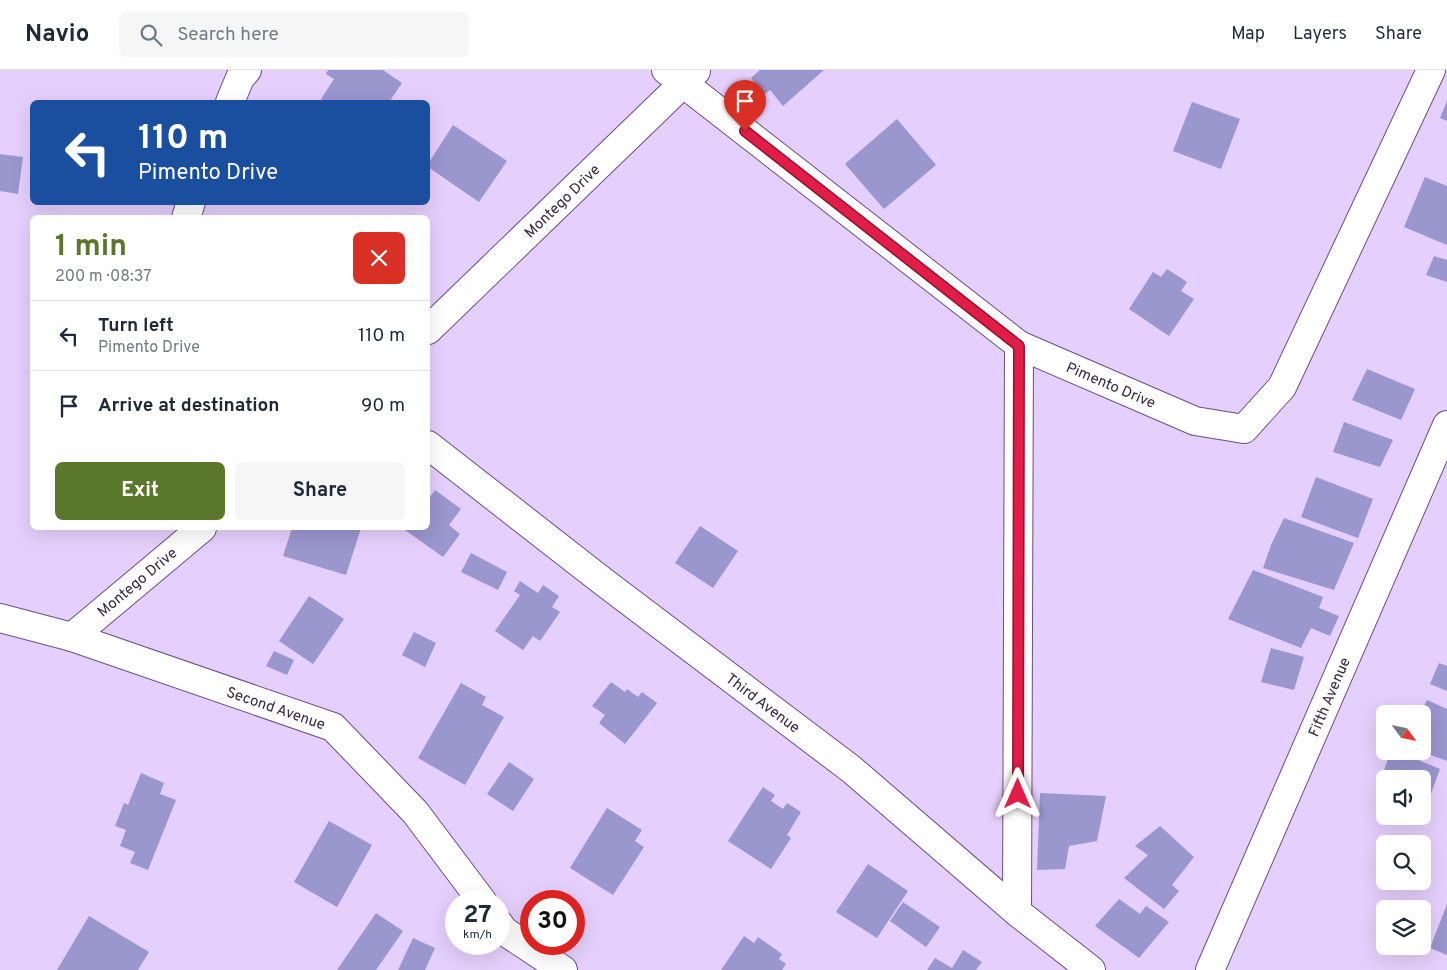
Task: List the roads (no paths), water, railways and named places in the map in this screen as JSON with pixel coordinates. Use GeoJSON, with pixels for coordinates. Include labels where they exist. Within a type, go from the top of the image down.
{"type":"FeatureCollection","features":[{"type":"Feature","properties":{"kind":"street"},"geometry":{"type":"LineString","coordinates":[[231,100],[240,78],[247,70]]}},
{"type":"Feature","properties":{"kind":"street","name":"Pimento Drive"},"geometry":{"type":"LineString","coordinates":[[682,75],[1019,346],[1195,421],[1244,429],[1282,386],[1431,70]]}},
{"type":"Feature","properties":{"kind":"street","name":"Montego Drive"},"geometry":{"type":"LineString","coordinates":[[430,328],[682,75]]}},
{"type":"Feature","properties":{"kind":"street"},"geometry":{"type":"LineString","coordinates":[[1017,912],[1019,346]]}},
{"type":"Feature","properties":{"kind":"street","name":"Fifth Avenue"},"geometry":{"type":"LineString","coordinates":[[1210,970],[1447,425]]}},
{"type":"Feature","properties":{"kind":"street","name":"Third Avenue"},"geometry":{"type":"LineString","coordinates":[[430,447],[597,577],[851,769],[1017,912],[1091,970]]}},
{"type":"Feature","properties":{"kind":"street","name":"Montego Drive"},"geometry":{"type":"LineString","coordinates":[[72,637],[200,530]]}},
{"type":"Feature","properties":{"kind":"street","name":"Second Avenue"},"geometry":{"type":"LineString","coordinates":[[0,618],[72,637],[333,728],[415,812],[474,890]]}},
{"type":"Feature","properties":{"kind":"street"},"geometry":{"type":"LineString","coordinates":[[510,935],[563,970]]}}]}
